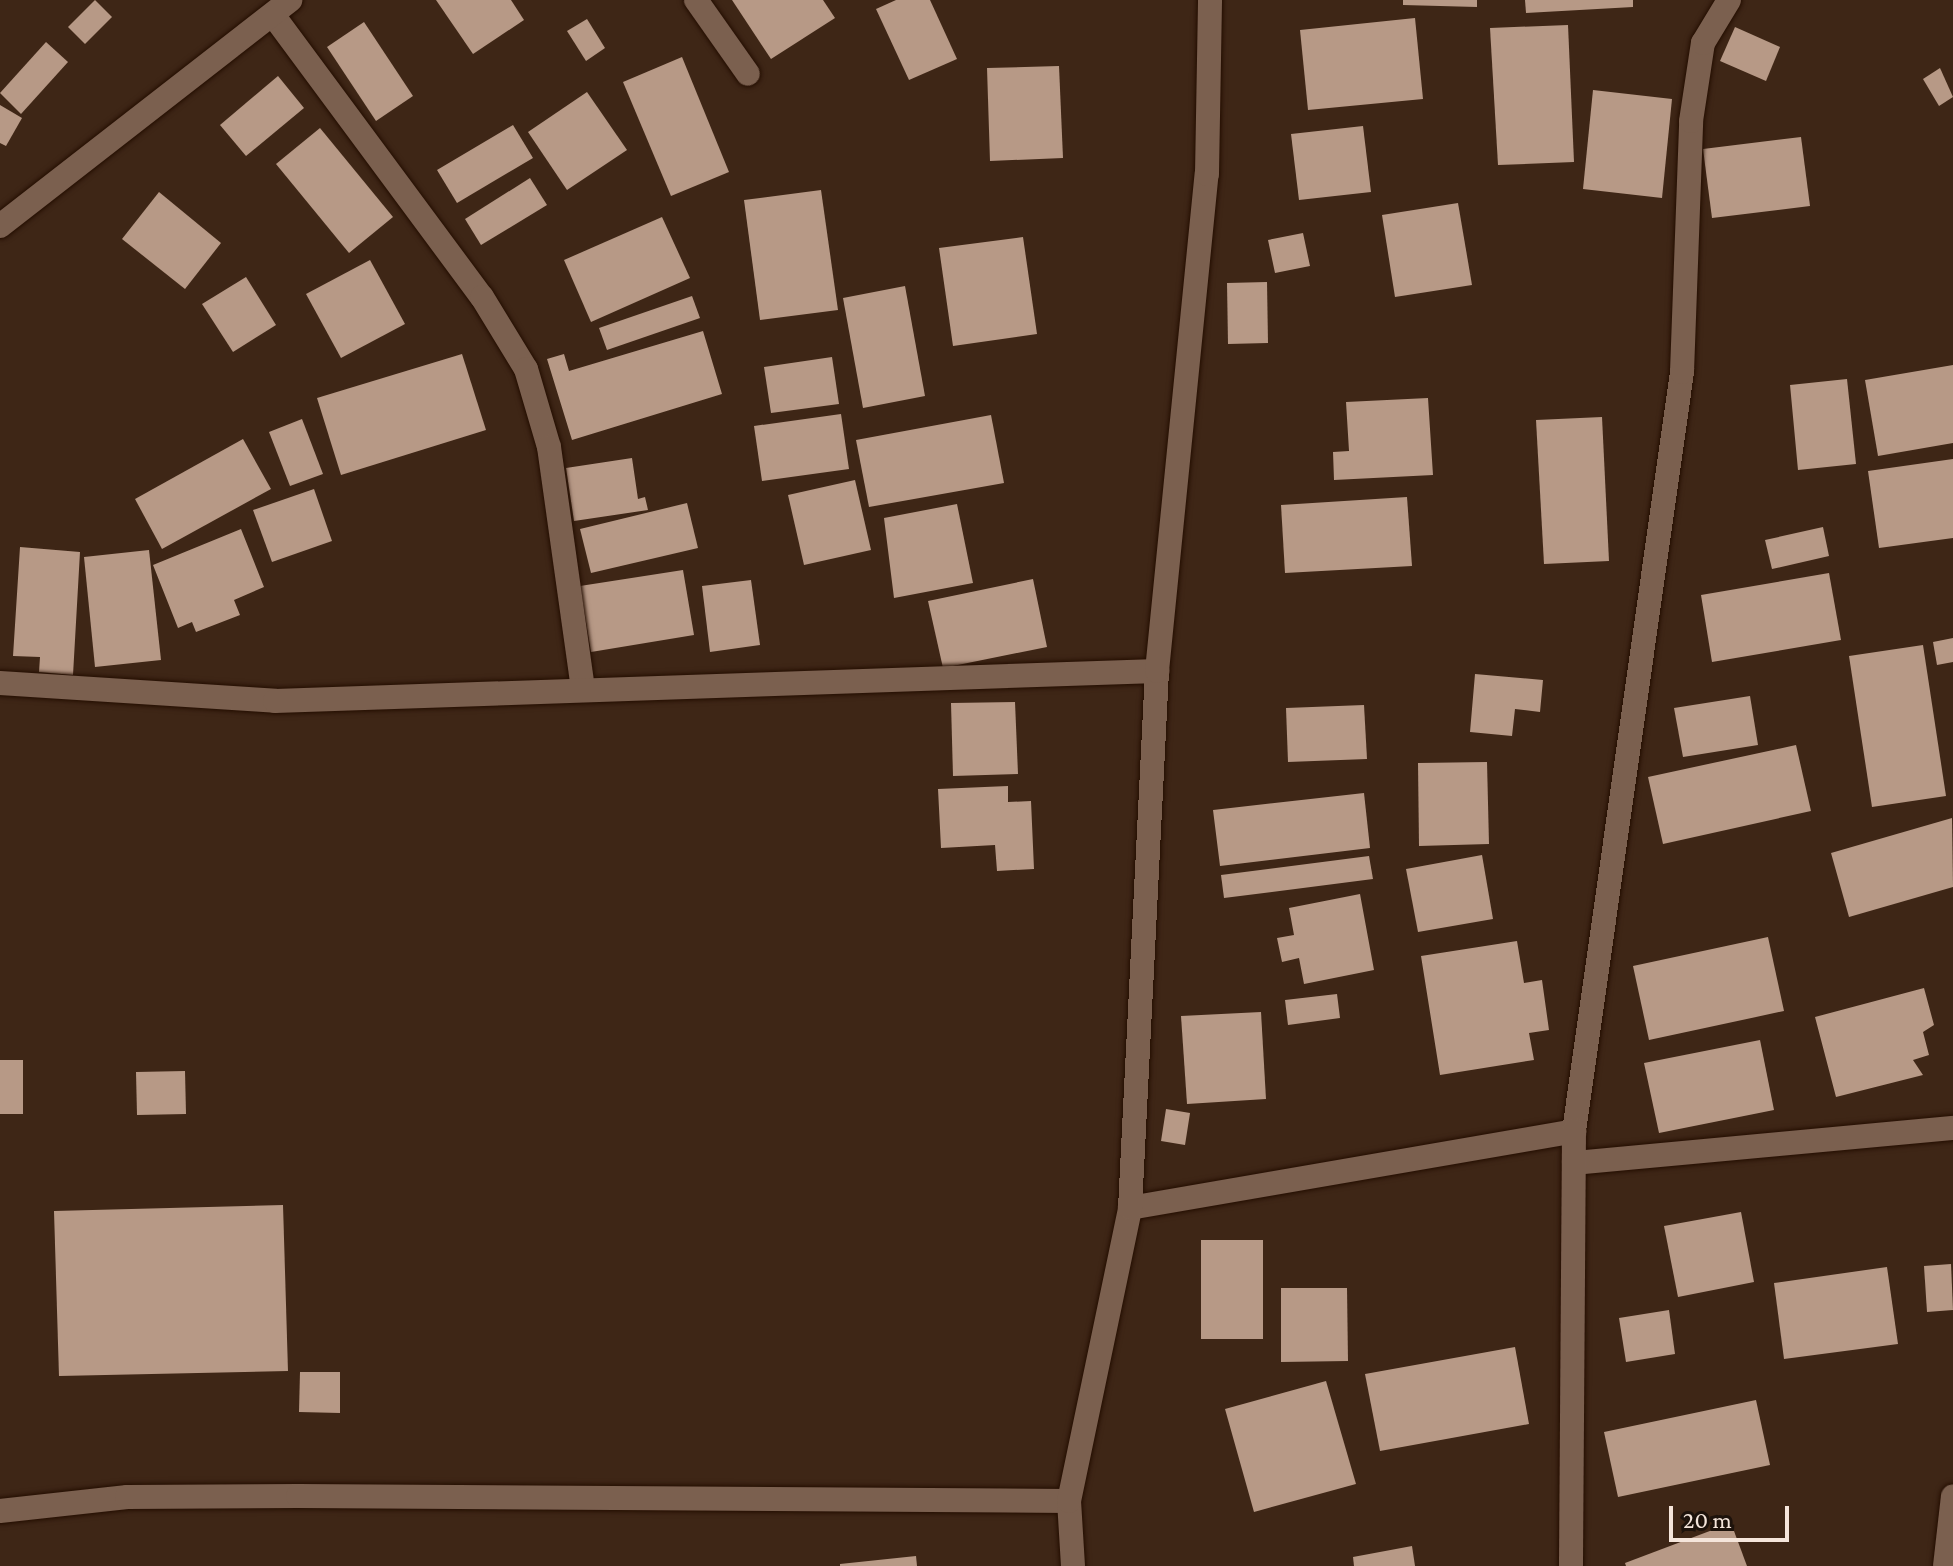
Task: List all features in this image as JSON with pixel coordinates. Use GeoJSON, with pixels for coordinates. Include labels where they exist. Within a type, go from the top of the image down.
{"type":"FeatureCollection","features":[{"type":"Feature","properties":{"kind":"street"},"geometry":{"type":"LineString","coordinates":[[696,0],[748,74]]}},
{"type":"Feature","properties":{"kind":"street"},"geometry":{"type":"LineString","coordinates":[[1073,1566],[1069,1501],[1130,1208],[1157,671],[1207,174],[1210,0]]}},
{"type":"Feature","properties":{"kind":"street"},"geometry":{"type":"LineString","coordinates":[[1571,1566],[1574,1131],[1682,372],[1691,121],[1703,43],[1729,0]]}},
{"type":"Feature","properties":{"kind":"street"},"geometry":{"type":"LineString","coordinates":[[0,226],[282,7],[482,297],[526,369],[549,447],[583,688]]}},
{"type":"Feature","properties":{"kind":"street"},"geometry":{"type":"LineString","coordinates":[[0,683],[275,701],[583,688],[1157,671]]}},
{"type":"Feature","properties":{"kind":"street"},"geometry":{"type":"LineString","coordinates":[[1574,1163],[1953,1128]]}},
{"type":"Feature","properties":{"kind":"street"},"geometry":{"type":"LineString","coordinates":[[1130,1208],[1574,1131]]}},
{"type":"Feature","properties":{"kind":"street"},"geometry":{"type":"LineString","coordinates":[[1945,1566],[1953,1496]]}},
{"type":"Feature","properties":{"kind":"street"},"geometry":{"type":"LineString","coordinates":[[0,1511],[174,1497],[1069,1501]]}},
{"type":"Feature","properties":{"kind":"building"},"geometry":{"type":"Polygon","coordinates":[[[95,0],[112,17],[85,44],[68,27],[95,0]]]}},
{"type":"Feature","properties":{"kind":"building"},"geometry":{"type":"Polygon","coordinates":[[[436,0],[511,0],[524,20],[473,54],[436,0]]]}},
{"type":"Feature","properties":{"kind":"building"},"geometry":{"type":"Polygon","coordinates":[[[732,0],[823,0],[835,18],[771,59],[732,0]]]}},
{"type":"Feature","properties":{"kind":"building"},"geometry":{"type":"Polygon","coordinates":[[[896,0],[930,0],[957,59],[909,80],[876,9],[896,0]]]}},
{"type":"Feature","properties":{"kind":"building"},"geometry":{"type":"Polygon","coordinates":[[[1403,0],[1477,0],[1477,7],[1403,5],[1403,0]]]}},
{"type":"Feature","properties":{"kind":"building"},"geometry":{"type":"Polygon","coordinates":[[[1525,0],[1633,0],[1633,7],[1526,13],[1525,0]]]}},
{"type":"Feature","properties":{"kind":"building"},"geometry":{"type":"Polygon","coordinates":[[[1415,18],[1423,99],[1308,110],[1300,30],[1415,18]]]}},
{"type":"Feature","properties":{"kind":"building"},"geometry":{"type":"Polygon","coordinates":[[[587,19],[605,48],[586,61],[567,31],[587,19]]]}},
{"type":"Feature","properties":{"kind":"building"},"geometry":{"type":"Polygon","coordinates":[[[364,22],[413,96],[376,121],[327,47],[364,22]]]}},
{"type":"Feature","properties":{"kind":"building"},"geometry":{"type":"Polygon","coordinates":[[[1568,25],[1574,162],[1498,165],[1490,28],[1568,25]]]}},
{"type":"Feature","properties":{"kind":"building"},"geometry":{"type":"Polygon","coordinates":[[[1735,27],[1780,47],[1766,81],[1720,61],[1735,27]]]}},
{"type":"Feature","properties":{"kind":"building"},"geometry":{"type":"Polygon","coordinates":[[[46,42],[68,62],[21,114],[0,93],[46,42]]]}},
{"type":"Feature","properties":{"kind":"building"},"geometry":{"type":"Polygon","coordinates":[[[682,57],[729,172],[671,196],[623,82],[682,57]]]}},
{"type":"Feature","properties":{"kind":"building"},"geometry":{"type":"Polygon","coordinates":[[[1059,66],[1063,158],[990,161],[987,68],[1059,66]]]}},
{"type":"Feature","properties":{"kind":"building"},"geometry":{"type":"Polygon","coordinates":[[[1940,68],[1953,97],[1939,106],[1923,79],[1940,68]]]}},
{"type":"Feature","properties":{"kind":"building"},"geometry":{"type":"Polygon","coordinates":[[[278,76],[304,108],[246,156],[220,125],[278,76]]]}},
{"type":"Feature","properties":{"kind":"building"},"geometry":{"type":"Polygon","coordinates":[[[1593,90],[1672,99],[1662,198],[1583,189],[1593,90]]]}},
{"type":"Feature","properties":{"kind":"building"},"geometry":{"type":"Polygon","coordinates":[[[587,92],[627,150],[567,190],[528,132],[587,92]]]}},
{"type":"Feature","properties":{"kind":"building"},"geometry":{"type":"Polygon","coordinates":[[[0,105],[22,118],[6,146],[0,143],[0,105]]]}},
{"type":"Feature","properties":{"kind":"building"},"geometry":{"type":"Polygon","coordinates":[[[513,125],[533,158],[457,203],[437,170],[513,125]]]}},
{"type":"Feature","properties":{"kind":"building"},"geometry":{"type":"Polygon","coordinates":[[[1363,126],[1371,192],[1299,200],[1291,134],[1363,126]]]}},
{"type":"Feature","properties":{"kind":"building"},"geometry":{"type":"Polygon","coordinates":[[[320,128],[393,217],[349,253],[276,164],[320,128]]]}},
{"type":"Feature","properties":{"kind":"building"},"geometry":{"type":"Polygon","coordinates":[[[1801,137],[1810,206],[1712,218],[1703,149],[1801,137]]]}},
{"type":"Feature","properties":{"kind":"building"},"geometry":{"type":"Polygon","coordinates":[[[530,178],[547,205],[481,245],[465,219],[530,178]]]}},
{"type":"Feature","properties":{"kind":"building"},"geometry":{"type":"Polygon","coordinates":[[[821,190],[838,310],[760,320],[744,200],[821,190]]]}},
{"type":"Feature","properties":{"kind":"building"},"geometry":{"type":"Polygon","coordinates":[[[159,192],[221,243],[185,289],[122,239],[159,192]]]}},
{"type":"Feature","properties":{"kind":"building"},"geometry":{"type":"Polygon","coordinates":[[[1458,203],[1472,285],[1395,297],[1382,215],[1458,203]]]}},
{"type":"Feature","properties":{"kind":"building"},"geometry":{"type":"Polygon","coordinates":[[[662,217],[690,278],[591,322],[564,260],[662,217]]]}},
{"type":"Feature","properties":{"kind":"building"},"geometry":{"type":"Polygon","coordinates":[[[1303,233],[1310,266],[1275,273],[1268,240],[1303,233]]]}},
{"type":"Feature","properties":{"kind":"building"},"geometry":{"type":"Polygon","coordinates":[[[1023,237],[1037,334],[953,346],[939,248],[1023,237]]]}},
{"type":"Feature","properties":{"kind":"building"},"geometry":{"type":"Polygon","coordinates":[[[370,260],[405,324],[341,358],[306,294],[370,260]]]}},
{"type":"Feature","properties":{"kind":"building"},"geometry":{"type":"Polygon","coordinates":[[[246,277],[276,325],[233,352],[202,304],[246,277]]]}},
{"type":"Feature","properties":{"kind":"building"},"geometry":{"type":"Polygon","coordinates":[[[1267,282],[1268,343],[1228,344],[1227,283],[1267,282]]]}},
{"type":"Feature","properties":{"kind":"building"},"geometry":{"type":"Polygon","coordinates":[[[905,286],[925,396],[863,408],[843,298],[905,286]]]}},
{"type":"Feature","properties":{"kind":"building"},"geometry":{"type":"Polygon","coordinates":[[[692,296],[700,318],[607,350],[599,328],[692,296]]]}},
{"type":"Feature","properties":{"kind":"building"},"geometry":{"type":"Polygon","coordinates":[[[703,331],[722,394],[572,440],[547,359],[564,354],[569,371],[703,331]]]}},
{"type":"Feature","properties":{"kind":"building"},"geometry":{"type":"Polygon","coordinates":[[[462,354],[486,430],[341,475],[317,398],[462,354]]]}},
{"type":"Feature","properties":{"kind":"building"},"geometry":{"type":"Polygon","coordinates":[[[832,357],[839,404],[771,413],[764,367],[832,357]]]}},
{"type":"Feature","properties":{"kind":"building"},"geometry":{"type":"Polygon","coordinates":[[[1953,365],[1953,443],[1878,456],[1865,380],[1953,365]]]}},
{"type":"Feature","properties":{"kind":"building"},"geometry":{"type":"Polygon","coordinates":[[[1847,379],[1856,464],[1798,470],[1790,385],[1847,379]]]}},
{"type":"Feature","properties":{"kind":"building"},"geometry":{"type":"Polygon","coordinates":[[[1428,398],[1433,475],[1334,480],[1333,452],[1349,451],[1346,402],[1428,398]]]}},
{"type":"Feature","properties":{"kind":"building"},"geometry":{"type":"Polygon","coordinates":[[[841,414],[849,469],[762,481],[754,426],[841,414]]]}},
{"type":"Feature","properties":{"kind":"building"},"geometry":{"type":"Polygon","coordinates":[[[991,415],[1004,483],[869,507],[856,440],[991,415]]]}},
{"type":"Feature","properties":{"kind":"building"},"geometry":{"type":"Polygon","coordinates":[[[1602,417],[1609,561],[1544,564],[1536,420],[1602,417]]]}},
{"type":"Feature","properties":{"kind":"building"},"geometry":{"type":"Polygon","coordinates":[[[302,419],[323,474],[290,486],[269,432],[302,419]]]}},
{"type":"Feature","properties":{"kind":"building"},"geometry":{"type":"Polygon","coordinates":[[[243,439],[271,489],[162,549],[135,499],[243,439]]]}},
{"type":"Feature","properties":{"kind":"building"},"geometry":{"type":"Polygon","coordinates":[[[632,458],[638,499],[645,497],[648,510],[574,521],[566,468],[632,458]]]}},
{"type":"Feature","properties":{"kind":"building"},"geometry":{"type":"Polygon","coordinates":[[[1953,459],[1953,538],[1879,548],[1868,471],[1953,459]]]}},
{"type":"Feature","properties":{"kind":"building"},"geometry":{"type":"Polygon","coordinates":[[[855,480],[871,550],[804,565],[788,495],[855,480]]]}},
{"type":"Feature","properties":{"kind":"building"},"geometry":{"type":"Polygon","coordinates":[[[314,489],[332,541],[272,562],[253,510],[314,489]]]}},
{"type":"Feature","properties":{"kind":"building"},"geometry":{"type":"Polygon","coordinates":[[[1407,497],[1412,566],[1285,573],[1281,505],[1407,497]]]}},
{"type":"Feature","properties":{"kind":"building"},"geometry":{"type":"Polygon","coordinates":[[[687,503],[698,548],[591,573],[580,529],[687,503]]]}},
{"type":"Feature","properties":{"kind":"building"},"geometry":{"type":"Polygon","coordinates":[[[957,504],[973,583],[894,598],[884,518],[957,504]]]}},
{"type":"Feature","properties":{"kind":"building"},"geometry":{"type":"Polygon","coordinates":[[[1823,527],[1829,556],[1772,569],[1765,540],[1823,527]]]}},
{"type":"Feature","properties":{"kind":"building"},"geometry":{"type":"Polygon","coordinates":[[[241,529],[264,587],[234,600],[240,615],[196,632],[192,622],[178,628],[153,565],[241,529]]]}},
{"type":"Feature","properties":{"kind":"building"},"geometry":{"type":"Polygon","coordinates":[[[20,547],[80,552],[73,675],[39,672],[40,657],[13,656],[20,547]]]}},
{"type":"Feature","properties":{"kind":"building"},"geometry":{"type":"Polygon","coordinates":[[[149,550],[161,660],[95,667],[84,557],[149,550]]]}},
{"type":"Feature","properties":{"kind":"building"},"geometry":{"type":"Polygon","coordinates":[[[683,570],[694,635],[591,652],[580,586],[683,570]]]}},
{"type":"Feature","properties":{"kind":"building"},"geometry":{"type":"Polygon","coordinates":[[[1829,573],[1841,640],[1712,662],[1701,595],[1829,573]]]}},
{"type":"Feature","properties":{"kind":"building"},"geometry":{"type":"Polygon","coordinates":[[[1033,579],[1047,647],[943,668],[928,601],[1033,579]]]}},
{"type":"Feature","properties":{"kind":"building"},"geometry":{"type":"Polygon","coordinates":[[[751,580],[760,645],[710,652],[702,586],[751,580]]]}},
{"type":"Feature","properties":{"kind":"building"},"geometry":{"type":"Polygon","coordinates":[[[1953,638],[1953,662],[1937,665],[1933,642],[1953,638]]]}},
{"type":"Feature","properties":{"kind":"building"},"geometry":{"type":"Polygon","coordinates":[[[1923,645],[1946,796],[1872,807],[1849,656],[1923,645]]]}},
{"type":"Feature","properties":{"kind":"building"},"geometry":{"type":"Polygon","coordinates":[[[1475,674],[1543,680],[1540,712],[1515,709],[1512,736],[1470,732],[1475,674]]]}},
{"type":"Feature","properties":{"kind":"building"},"geometry":{"type":"Polygon","coordinates":[[[1750,696],[1758,745],[1683,757],[1674,708],[1750,696]]]}},
{"type":"Feature","properties":{"kind":"building"},"geometry":{"type":"Polygon","coordinates":[[[1015,702],[1018,774],[953,776],[951,703],[1015,702]]]}},
{"type":"Feature","properties":{"kind":"building"},"geometry":{"type":"Polygon","coordinates":[[[1364,705],[1367,759],[1288,762],[1286,708],[1364,705]]]}},
{"type":"Feature","properties":{"kind":"building"},"geometry":{"type":"Polygon","coordinates":[[[1796,745],[1811,811],[1663,844],[1648,777],[1796,745]]]}},
{"type":"Feature","properties":{"kind":"building"},"geometry":{"type":"Polygon","coordinates":[[[1487,762],[1489,844],[1419,846],[1418,763],[1487,762]]]}},
{"type":"Feature","properties":{"kind":"building"},"geometry":{"type":"Polygon","coordinates":[[[1008,786],[1008,802],[1031,801],[1034,869],[997,871],[995,845],[941,848],[938,789],[1008,786]]]}},
{"type":"Feature","properties":{"kind":"building"},"geometry":{"type":"Polygon","coordinates":[[[1364,793],[1370,848],[1220,866],[1213,810],[1364,793]]]}},
{"type":"Feature","properties":{"kind":"building"},"geometry":{"type":"Polygon","coordinates":[[[1952,818],[1953,887],[1849,917],[1831,853],[1952,818]]]}},
{"type":"Feature","properties":{"kind":"building"},"geometry":{"type":"Polygon","coordinates":[[[1482,855],[1493,919],[1418,932],[1406,869],[1482,855]]]}},
{"type":"Feature","properties":{"kind":"building"},"geometry":{"type":"Polygon","coordinates":[[[1369,856],[1373,879],[1224,898],[1221,875],[1369,856]]]}},
{"type":"Feature","properties":{"kind":"building"},"geometry":{"type":"Polygon","coordinates":[[[1360,894],[1374,970],[1304,984],[1299,958],[1282,962],[1277,938],[1294,935],[1289,908],[1360,894]]]}},
{"type":"Feature","properties":{"kind":"building"},"geometry":{"type":"Polygon","coordinates":[[[1768,937],[1784,1011],[1649,1040],[1633,966],[1768,937]]]}},
{"type":"Feature","properties":{"kind":"building"},"geometry":{"type":"Polygon","coordinates":[[[1517,941],[1524,983],[1542,980],[1549,1030],[1529,1033],[1534,1060],[1440,1075],[1421,956],[1517,941]]]}},
{"type":"Feature","properties":{"kind":"building"},"geometry":{"type":"Polygon","coordinates":[[[1924,988],[1934,1025],[1923,1032],[1929,1055],[1913,1060],[1923,1075],[1836,1097],[1815,1017],[1924,988]]]}},
{"type":"Feature","properties":{"kind":"building"},"geometry":{"type":"Polygon","coordinates":[[[1337,994],[1340,1018],[1288,1025],[1285,1000],[1337,994]]]}},
{"type":"Feature","properties":{"kind":"building"},"geometry":{"type":"Polygon","coordinates":[[[1261,1012],[1266,1099],[1187,1104],[1181,1016],[1261,1012]]]}},
{"type":"Feature","properties":{"kind":"building"},"geometry":{"type":"Polygon","coordinates":[[[1760,1040],[1774,1110],[1659,1133],[1644,1063],[1760,1040]]]}},
{"type":"Feature","properties":{"kind":"building"},"geometry":{"type":"Polygon","coordinates":[[[0,1060],[23,1060],[23,1114],[0,1114],[0,1060]]]}},
{"type":"Feature","properties":{"kind":"building"},"geometry":{"type":"Polygon","coordinates":[[[185,1071],[186,1114],[137,1115],[136,1072],[185,1071]]]}},
{"type":"Feature","properties":{"kind":"building"},"geometry":{"type":"Polygon","coordinates":[[[1166,1109],[1190,1113],[1185,1145],[1161,1141],[1166,1109]]]}},
{"type":"Feature","properties":{"kind":"building"},"geometry":{"type":"Polygon","coordinates":[[[283,1205],[288,1371],[59,1376],[54,1211],[283,1205]]]}},
{"type":"Feature","properties":{"kind":"building"},"geometry":{"type":"Polygon","coordinates":[[[1741,1212],[1754,1282],[1678,1297],[1664,1226],[1741,1212]]]}},
{"type":"Feature","properties":{"kind":"building"},"geometry":{"type":"Polygon","coordinates":[[[1201,1240],[1263,1240],[1263,1339],[1201,1339],[1201,1240]]]}},
{"type":"Feature","properties":{"kind":"building"},"geometry":{"type":"Polygon","coordinates":[[[1951,1264],[1953,1310],[1927,1312],[1924,1266],[1951,1264]]]}},
{"type":"Feature","properties":{"kind":"building"},"geometry":{"type":"Polygon","coordinates":[[[1887,1267],[1898,1344],[1784,1359],[1774,1283],[1887,1267]]]}},
{"type":"Feature","properties":{"kind":"building"},"geometry":{"type":"Polygon","coordinates":[[[1281,1288],[1347,1288],[1348,1361],[1281,1362],[1281,1288]]]}},
{"type":"Feature","properties":{"kind":"building"},"geometry":{"type":"Polygon","coordinates":[[[1669,1310],[1675,1354],[1626,1362],[1619,1318],[1669,1310]]]}},
{"type":"Feature","properties":{"kind":"building"},"geometry":{"type":"Polygon","coordinates":[[[1515,1347],[1529,1424],[1380,1451],[1365,1374],[1515,1347]]]}},
{"type":"Feature","properties":{"kind":"building"},"geometry":{"type":"Polygon","coordinates":[[[300,1372],[340,1372],[340,1413],[299,1412],[300,1372]]]}},
{"type":"Feature","properties":{"kind":"building"},"geometry":{"type":"Polygon","coordinates":[[[1326,1381],[1356,1484],[1254,1512],[1225,1409],[1326,1381]]]}},
{"type":"Feature","properties":{"kind":"building"},"geometry":{"type":"Polygon","coordinates":[[[1756,1400],[1770,1465],[1618,1497],[1604,1432],[1756,1400]]]}},
{"type":"Feature","properties":{"kind":"building"},"geometry":{"type":"Polygon","coordinates":[[[1731,1523],[1747,1566],[1626,1566],[1625,1563],[1731,1523]]]}},
{"type":"Feature","properties":{"kind":"building"},"geometry":{"type":"Polygon","coordinates":[[[1412,1546],[1415,1566],[1354,1566],[1353,1557],[1412,1546]]]}},
{"type":"Feature","properties":{"kind":"building"},"geometry":{"type":"Polygon","coordinates":[[[916,1556],[917,1566],[840,1566],[840,1564],[916,1556]]]}}]}
